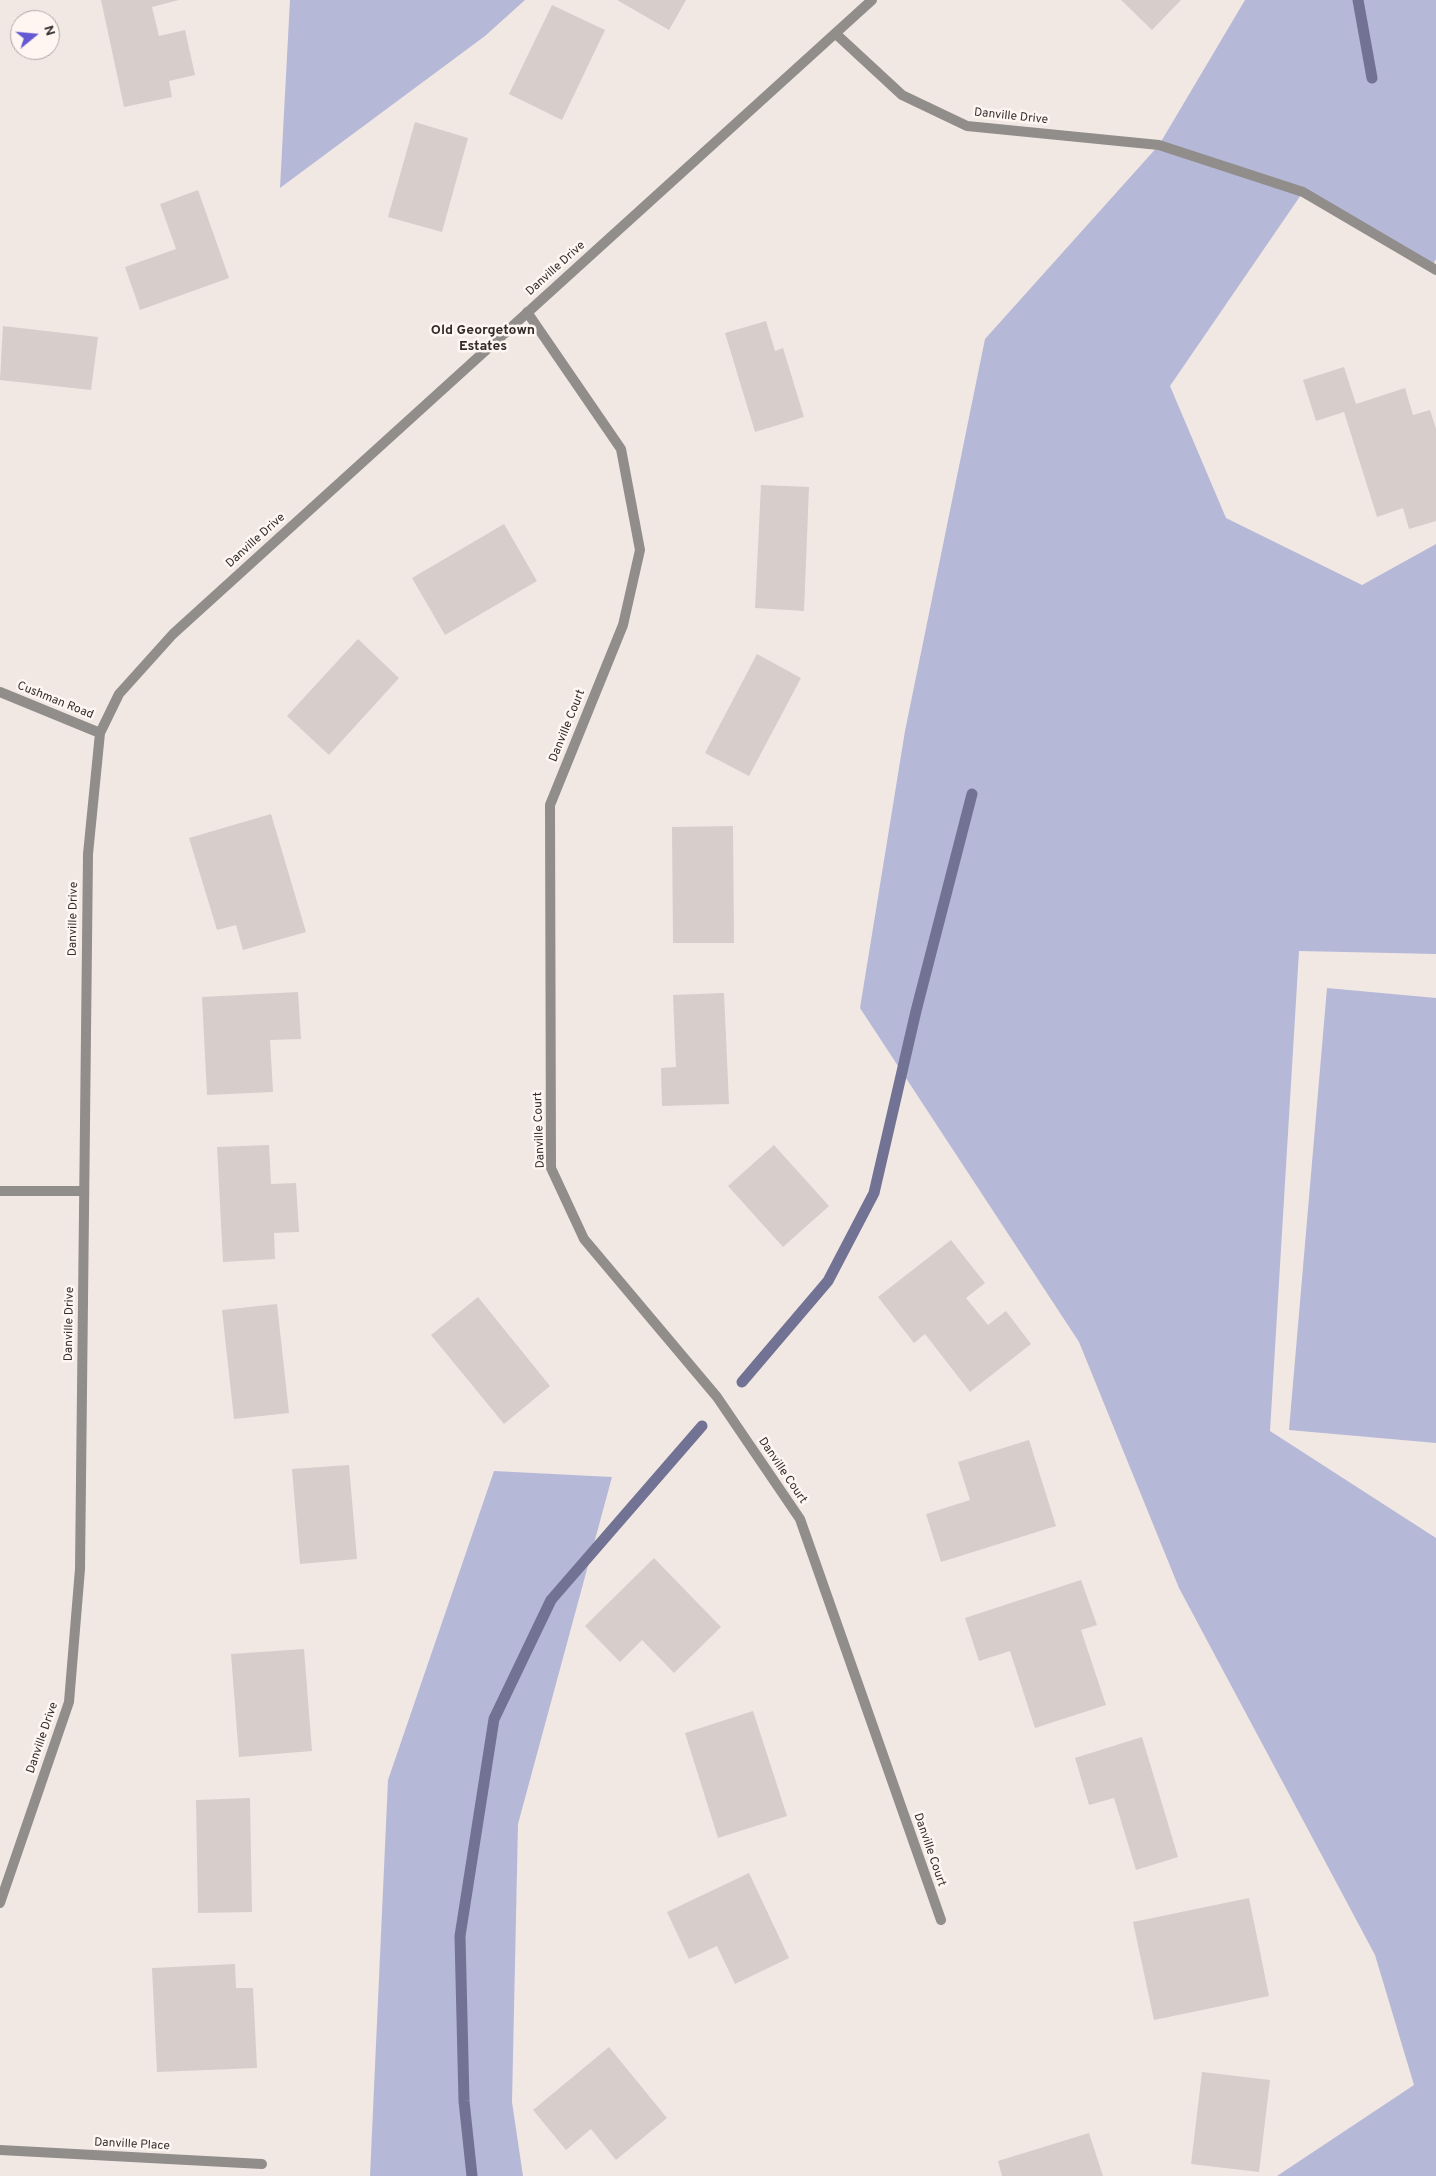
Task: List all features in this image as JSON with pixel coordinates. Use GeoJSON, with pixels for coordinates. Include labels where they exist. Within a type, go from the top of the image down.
{"type":"FeatureCollection","features":[{"type":"Feature","properties":{"kind":"street"},"geometry":{"type":"LineString","coordinates":[[836,34],[872,0]]}},
{"type":"Feature","properties":{"kind":"street","name":"Danville Drive"},"geometry":{"type":"LineString","coordinates":[[0,1903],[69,1702],[80,1569],[88,854],[100,733],[119,694],[173,634],[836,34],[902,95],[967,126],[1159,145],[1303,192],[1436,270]]}},
{"type":"Feature","properties":{"kind":"street","name":"Danville Court"},"geometry":{"type":"LineString","coordinates":[[527,312],[621,449],[640,550],[623,625],[550,805],[551,1168],[584,1239],[717,1397],[800,1518],[941,1920]]}},
{"type":"Feature","properties":{"kind":"street","name":"Cushman Road"},"geometry":{"type":"LineString","coordinates":[[0,692],[100,733]]}},
{"type":"Feature","properties":{"kind":"street"},"geometry":{"type":"LineString","coordinates":[[0,1190],[84,1191]]}},
{"type":"Feature","properties":{"kind":"street","name":"Danville Place"},"geometry":{"type":"LineString","coordinates":[[0,2150],[262,2164]]}},
{"type":"Feature","properties":{"kind":"shaded area"},"geometry":{"type":"Polygon","coordinates":[[[290,0],[525,0],[485,36],[280,188],[290,0]]]}},
{"type":"Feature","properties":{"kind":"shaded area"},"geometry":{"type":"Polygon","coordinates":[[[1245,0],[1436,0],[1436,259],[1432,267],[1303,192],[1170,386],[1226,518],[1362,585],[1436,544],[1436,954],[1299,951],[1270,1431],[1436,1538],[1436,2176],[1277,2176],[1414,2085],[1375,1955],[1179,1588],[1079,1342],[860,1008],[905,731],[985,339],[1159,145],[1245,0]]]}},
{"type":"Feature","properties":{"kind":"shaded area"},"geometry":{"type":"Polygon","coordinates":[[[1327,988],[1436,998],[1436,1443],[1289,1430],[1327,988]]]}},
{"type":"Feature","properties":{"kind":"shaded area"},"geometry":{"type":"Polygon","coordinates":[[[494,1471],[612,1477],[518,1824],[512,2102],[523,2176],[370,2176],[388,1780],[494,1471]]]}},
{"type":"Feature","properties":{"kind":"building"},"geometry":{"type":"Polygon","coordinates":[[[101,0],[179,0],[152,7],[159,36],[185,30],[195,75],[169,81],[172,97],[124,107],[101,0]]]}},
{"type":"Feature","properties":{"kind":"building"},"geometry":{"type":"Polygon","coordinates":[[[617,0],[686,0],[669,30],[617,0]]]}},
{"type":"Feature","properties":{"kind":"building"},"geometry":{"type":"Polygon","coordinates":[[[1121,0],[1181,0],[1152,30],[1121,0]]]}},
{"type":"Feature","properties":{"kind":"building"},"geometry":{"type":"Polygon","coordinates":[[[552,5],[605,30],[562,120],[509,94],[552,5]]]}},
{"type":"Feature","properties":{"kind":"building"},"geometry":{"type":"Polygon","coordinates":[[[415,122],[468,138],[442,232],[388,217],[415,122]]]}},
{"type":"Feature","properties":{"kind":"building"},"geometry":{"type":"Polygon","coordinates":[[[198,190],[229,278],[140,310],[125,267],[176,249],[160,204],[198,190]]]}},
{"type":"Feature","properties":{"kind":"building"},"geometry":{"type":"Polygon","coordinates":[[[766,321],[775,351],[783,348],[804,417],[755,432],[725,333],[766,321]]]}},
{"type":"Feature","properties":{"kind":"building"},"geometry":{"type":"Polygon","coordinates":[[[3,326],[98,337],[91,390],[0,380],[3,326]]]}},
{"type":"Feature","properties":{"kind":"building"},"geometry":{"type":"Polygon","coordinates":[[[1344,367],[1356,404],[1405,388],[1413,415],[1430,410],[1436,429],[1436,521],[1409,529],[1403,508],[1377,517],[1344,412],[1316,421],[1303,380],[1344,367]]]}},
{"type":"Feature","properties":{"kind":"building"},"geometry":{"type":"Polygon","coordinates":[[[761,485],[809,487],[804,611],[755,608],[761,485]]]}},
{"type":"Feature","properties":{"kind":"building"},"geometry":{"type":"Polygon","coordinates":[[[504,524],[537,581],[445,635],[412,578],[504,524]]]}},
{"type":"Feature","properties":{"kind":"building"},"geometry":{"type":"Polygon","coordinates":[[[358,639],[399,678],[329,755],[287,716],[358,639]]]}},
{"type":"Feature","properties":{"kind":"building"},"geometry":{"type":"Polygon","coordinates":[[[757,654],[801,678],[749,776],[705,753],[757,654]]]}},
{"type":"Feature","properties":{"kind":"building"},"geometry":{"type":"Polygon","coordinates":[[[271,814],[306,932],[243,950],[236,925],[217,930],[189,838],[271,814]]]}},
{"type":"Feature","properties":{"kind":"building"},"geometry":{"type":"Polygon","coordinates":[[[733,826],[734,943],[673,943],[672,827],[733,826]]]}},
{"type":"Feature","properties":{"kind":"building"},"geometry":{"type":"Polygon","coordinates":[[[298,992],[301,1039],[270,1040],[273,1092],[207,1095],[202,997],[298,992]]]}},
{"type":"Feature","properties":{"kind":"building"},"geometry":{"type":"Polygon","coordinates":[[[724,993],[729,1104],[662,1106],[661,1068],[676,1067],[673,995],[724,993]]]}},
{"type":"Feature","properties":{"kind":"building"},"geometry":{"type":"Polygon","coordinates":[[[269,1145],[271,1184],[296,1183],[299,1232],[274,1233],[275,1259],[223,1262],[217,1147],[269,1145]]]}},
{"type":"Feature","properties":{"kind":"building"},"geometry":{"type":"Polygon","coordinates":[[[774,1145],[829,1206],[783,1247],[728,1186],[774,1145]]]}},
{"type":"Feature","properties":{"kind":"building"},"geometry":{"type":"Polygon","coordinates":[[[951,1240],[985,1283],[966,1298],[988,1325],[1006,1311],[1031,1344],[970,1392],[925,1334],[914,1343],[878,1297],[951,1240]]]}},
{"type":"Feature","properties":{"kind":"building"},"geometry":{"type":"Polygon","coordinates":[[[478,1297],[550,1386],[504,1424],[431,1335],[478,1297]]]}},
{"type":"Feature","properties":{"kind":"building"},"geometry":{"type":"Polygon","coordinates":[[[277,1304],[289,1413],[234,1419],[222,1310],[277,1304]]]}},
{"type":"Feature","properties":{"kind":"building"},"geometry":{"type":"Polygon","coordinates":[[[1029,1440],[1056,1526],[941,1562],[926,1514],[970,1500],[958,1462],[1029,1440]]]}},
{"type":"Feature","properties":{"kind":"building"},"geometry":{"type":"Polygon","coordinates":[[[349,1465],[357,1559],[300,1564],[292,1469],[349,1465]]]}},
{"type":"Feature","properties":{"kind":"building"},"geometry":{"type":"Polygon","coordinates":[[[654,1558],[721,1627],[674,1673],[642,1640],[620,1662],[585,1626],[654,1558]]]}},
{"type":"Feature","properties":{"kind":"building"},"geometry":{"type":"Polygon","coordinates":[[[1081,1580],[1097,1625],[1081,1630],[1106,1705],[1035,1728],[1010,1651],[979,1661],[965,1618],[1081,1580]]]}},
{"type":"Feature","properties":{"kind":"building"},"geometry":{"type":"Polygon","coordinates":[[[304,1649],[312,1751],[239,1757],[231,1654],[304,1649]]]}},
{"type":"Feature","properties":{"kind":"building"},"geometry":{"type":"Polygon","coordinates":[[[753,1711],[787,1816],[718,1838],[685,1733],[753,1711]]]}},
{"type":"Feature","properties":{"kind":"building"},"geometry":{"type":"Polygon","coordinates":[[[1142,1737],[1178,1857],[1136,1870],[1114,1798],[1089,1805],[1075,1758],[1142,1737]]]}},
{"type":"Feature","properties":{"kind":"building"},"geometry":{"type":"Polygon","coordinates":[[[250,1798],[252,1912],[198,1913],[196,1800],[250,1798]]]}},
{"type":"Feature","properties":{"kind":"building"},"geometry":{"type":"Polygon","coordinates":[[[749,1873],[789,1958],[735,1984],[717,1946],[689,1959],[667,1912],[749,1873]]]}},
{"type":"Feature","properties":{"kind":"building"},"geometry":{"type":"Polygon","coordinates":[[[1249,1898],[1269,1996],[1154,2020],[1133,1922],[1249,1898]]]}},
{"type":"Feature","properties":{"kind":"building"},"geometry":{"type":"Polygon","coordinates":[[[235,1964],[236,1988],[253,1988],[257,2068],[157,2072],[152,1968],[235,1964]]]}},
{"type":"Feature","properties":{"kind":"building"},"geometry":{"type":"Polygon","coordinates":[[[609,2047],[667,2118],[616,2160],[591,2129],[566,2150],[533,2110],[609,2047]]]}},
{"type":"Feature","properties":{"kind":"building"},"geometry":{"type":"Polygon","coordinates":[[[1202,2072],[1270,2080],[1259,2172],[1191,2164],[1202,2072]]]}},
{"type":"Feature","properties":{"kind":"building"},"geometry":{"type":"Polygon","coordinates":[[[1089,2133],[1103,2176],[1002,2176],[998,2161],[1089,2133]]]}},
{"type":"Feature","properties":{"kind":"waterway"},"geometry":{"type":"LineString","coordinates":[[1358,0],[1372,78]]}},
{"type":"Feature","properties":{"kind":"waterway"},"geometry":{"type":"LineString","coordinates":[[742,1382],[828,1281],[874,1193],[916,1011],[972,794]]}},
{"type":"Feature","properties":{"kind":"waterway"},"geometry":{"type":"LineString","coordinates":[[472,2176],[464,2101],[460,1936],[494,1719],[551,1600],[702,1426]]}},
{"type":"Feature","properties":{"kind":"district","name":"Old Georgetown Estates"},"geometry":{"type":"Point","coordinates":[483,340]}}]}
